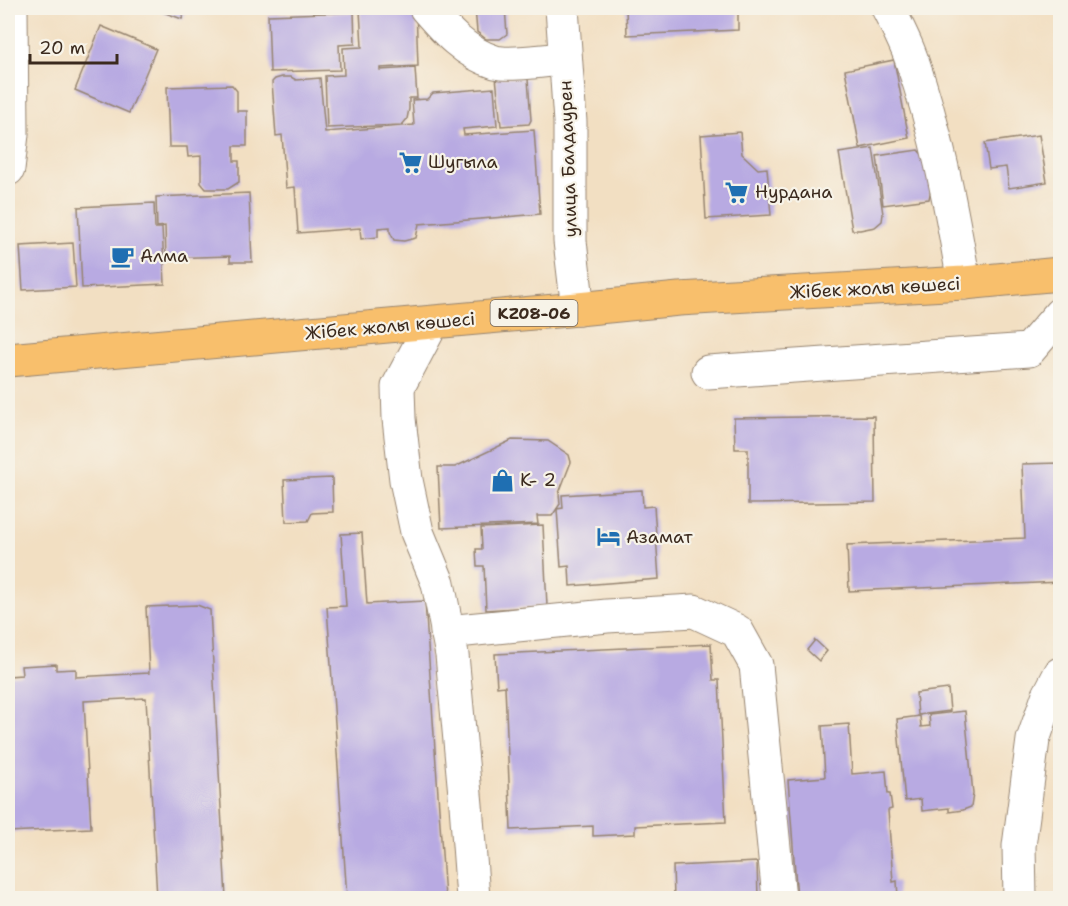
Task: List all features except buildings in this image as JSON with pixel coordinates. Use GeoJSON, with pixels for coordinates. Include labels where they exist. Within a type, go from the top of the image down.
{"type":"FeatureCollection","features":[{"type":"Feature","properties":{"kind":"highway","name":"Жібек жолы көшесі"},"geometry":{"type":"LineString","coordinates":[[8,360],[679,299],[1060,274]]}},
{"type":"Feature","properties":{"kind":"street"},"geometry":{"type":"LineString","coordinates":[[8,169],[12,134],[10,8]]}},
{"type":"Feature","properties":{"kind":"street"},"geometry":{"type":"LineString","coordinates":[[426,8],[445,30],[471,51],[496,62],[523,63],[565,59]]}},
{"type":"Feature","properties":{"kind":"street","name":"улица Балдаурен"},"geometry":{"type":"LineString","coordinates":[[562,8],[570,122],[570,241],[578,309]]}},
{"type":"Feature","properties":{"kind":"street"},"geometry":{"type":"LineString","coordinates":[[888,8],[911,56],[940,152],[964,282]]}},
{"type":"Feature","properties":{"kind":"street"},"geometry":{"type":"LineString","coordinates":[[708,372],[1029,350],[1060,314]]}},
{"type":"Feature","properties":{"kind":"street"},"geometry":{"type":"LineString","coordinates":[[432,323],[398,387],[399,419],[406,480],[417,532],[438,583],[447,632],[454,678],[466,805],[472,898]]}},
{"type":"Feature","properties":{"kind":"street"},"geometry":{"type":"LineString","coordinates":[[447,632],[607,616],[694,611],[737,631],[756,665],[778,898]]}},
{"type":"Feature","properties":{"kind":"street"},"geometry":{"type":"LineString","coordinates":[[1020,898],[1019,846],[1034,740],[1048,697],[1060,674]]}},
{"type":"Feature","properties":{"kind":"place","name":"Шугыла"},"geometry":{"type":"Point","coordinates":[410,162]}},
{"type":"Feature","properties":{"kind":"place","name":"Нурдана"},"geometry":{"type":"Point","coordinates":[737,192]}},
{"type":"Feature","properties":{"kind":"place","name":"Алма"},"geometry":{"type":"Point","coordinates":[122,256]}},
{"type":"Feature","properties":{"kind":"place","name":"К- 2"},"geometry":{"type":"Point","coordinates":[502,480]}},
{"type":"Feature","properties":{"kind":"place","name":"Азамат"},"geometry":{"type":"Point","coordinates":[608,537]}}]}
